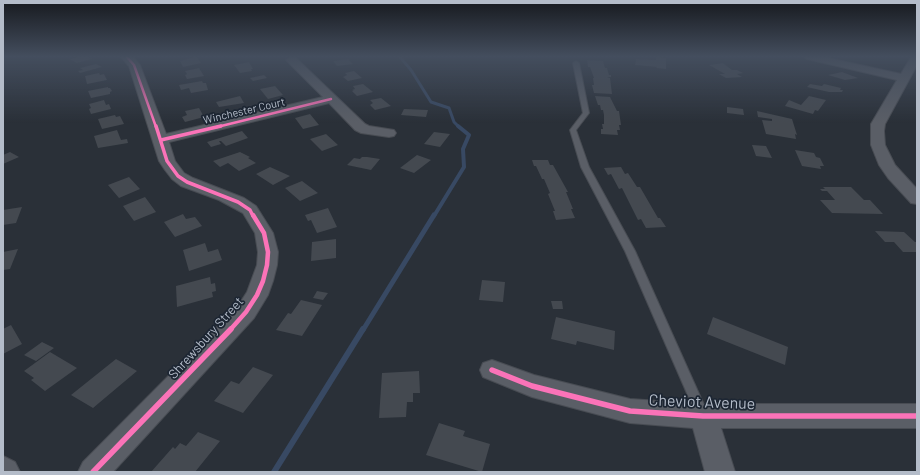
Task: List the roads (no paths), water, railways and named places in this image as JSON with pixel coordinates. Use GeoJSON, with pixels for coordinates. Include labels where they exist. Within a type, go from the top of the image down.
{"type":"FeatureCollection","features":[{"type":"Feature","properties":{"kind":"street","name":"Shrewsbury Street"},"geometry":{"type":"LineString","coordinates":[[93,472],[246,312],[260,288],[267,265],[268,252],[264,233],[250,210],[238,202],[187,182],[178,176],[167,161],[139,79]]}},
{"type":"Feature","properties":{"kind":"street"},"geometry":{"type":"LineString","coordinates":[[311,79],[360,127],[366,130],[389,133]]}},
{"type":"Feature","properties":{"kind":"street"},"geometry":{"type":"LineString","coordinates":[[903,79],[878,124],[878,141],[881,154],[887,165],[894,175],[917,199]]}},
{"type":"Feature","properties":{"kind":"street","name":"Winchester Court"},"geometry":{"type":"LineString","coordinates":[[161,140],[331,99]]}},
{"type":"Feature","properties":{"kind":"street","name":"Cheviot Avenue"},"geometry":{"type":"LineString","coordinates":[[492,370],[532,386],[630,411],[703,416],[917,416]]}},
{"type":"Feature","properties":{"kind":"street"},"geometry":{"type":"LineString","coordinates":[[703,416],[714,448],[720,472]]}},
{"type":"Feature","properties":{"kind":"lane"},"geometry":{"type":"LineString","coordinates":[[579,79],[586,114],[573,130],[585,167],[630,251],[703,416]]}},
{"type":"Feature","properties":{"kind":"waterway"},"geometry":{"type":"LineString","coordinates":[[417,79],[431,102],[449,108],[454,122],[458,126]]}},
{"type":"Feature","properties":{"kind":"waterway"},"geometry":{"type":"LineString","coordinates":[[434,216],[464,167],[463,149],[469,135],[458,126]]}},
{"type":"Feature","properties":{"kind":"waterway"},"geometry":{"type":"LineString","coordinates":[[363,330],[434,215]]}},
{"type":"Feature","properties":{"kind":"waterway"},"geometry":{"type":"LineString","coordinates":[[274,472],[363,329]]}}]}
